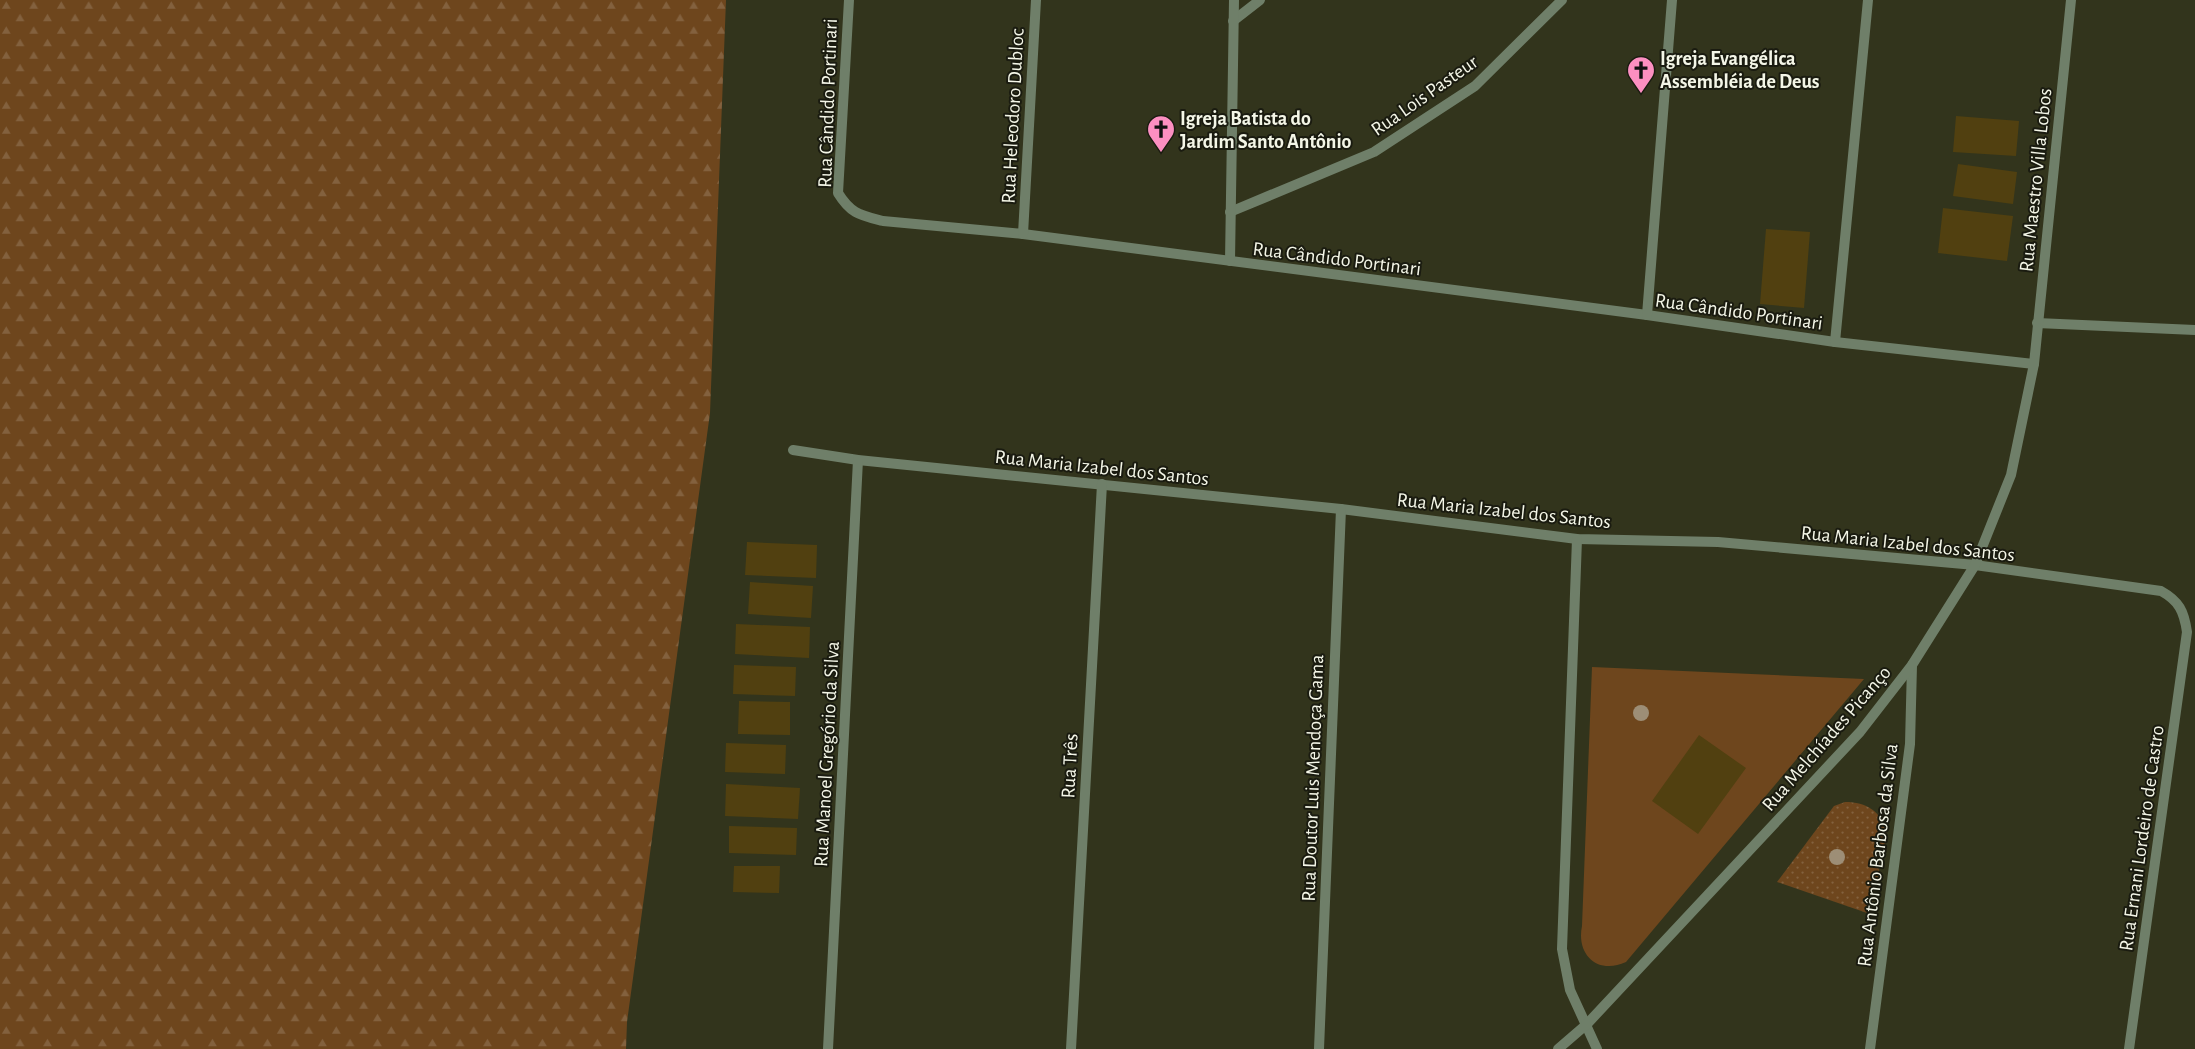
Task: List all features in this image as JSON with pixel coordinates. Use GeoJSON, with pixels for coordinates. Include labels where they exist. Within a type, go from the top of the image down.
{"type":"FeatureCollection","features":[{"type":"Feature","properties":{"kind":"street","name":"Rua Cândido Portinari"},"geometry":{"type":"LineString","coordinates":[[849,0],[838,193],[848,208],[861,215],[883,221],[1023,234],[1647,315],[1835,342],[2034,364]]}},
{"type":"Feature","properties":{"kind":"street","name":"Rua Heleodoro Dubloc"},"geometry":{"type":"LineString","coordinates":[[1023,234],[1036,0]]}},
{"type":"Feature","properties":{"kind":"street"},"geometry":{"type":"LineString","coordinates":[[1230,261],[1234,0]]}},
{"type":"Feature","properties":{"kind":"street"},"geometry":{"type":"LineString","coordinates":[[1233,21],[1260,0]]}},
{"type":"Feature","properties":{"kind":"street","name":"Rua Lois Pasteur"},"geometry":{"type":"LineString","coordinates":[[1230,212],[1374,152],[1475,86],[1562,0]]}},
{"type":"Feature","properties":{"kind":"street"},"geometry":{"type":"LineString","coordinates":[[1647,315],[1672,0]]}},
{"type":"Feature","properties":{"kind":"street"},"geometry":{"type":"LineString","coordinates":[[1835,342],[1868,0]]}},
{"type":"Feature","properties":{"kind":"street","name":"Rua Maestro Villa Lobos"},"geometry":{"type":"LineString","coordinates":[[2034,364],[2071,0]]}},
{"type":"Feature","properties":{"kind":"street"},"geometry":{"type":"LineString","coordinates":[[2037,323],[2195,330]]}},
{"type":"Feature","properties":{"kind":"street","name":"Rua Melchíades Picanço"},"geometry":{"type":"LineString","coordinates":[[1558,1049],[1586,1024],[1860,732],[1912,666],[1975,565],[2011,475],[2034,364]]}},
{"type":"Feature","properties":{"kind":"street","name":"Rua Maria Izabel dos Santos"},"geometry":{"type":"LineString","coordinates":[[793,450],[858,460],[1340,509],[1577,539],[1718,542],[1975,565],[2161,591],[2175,598],[2185,618],[2187,632]]}},
{"type":"Feature","properties":{"kind":"street","name":"Rua Manoel Gregório da Silva"},"geometry":{"type":"LineString","coordinates":[[828,1049],[858,460]]}},
{"type":"Feature","properties":{"kind":"street","name":"Rua Três"},"geometry":{"type":"LineString","coordinates":[[1071,1049],[1102,484]]}},
{"type":"Feature","properties":{"kind":"street","name":"Rua Doutor Luis Mendoça Gama"},"geometry":{"type":"LineString","coordinates":[[1319,1049],[1340,509]]}},
{"type":"Feature","properties":{"kind":"street"},"geometry":{"type":"LineString","coordinates":[[1577,539],[1562,949],[1570,990],[1597,1049]]}},
{"type":"Feature","properties":{"kind":"street","name":"Rua Ernani Lordeiro de Castro"},"geometry":{"type":"LineString","coordinates":[[2129,1049],[2187,632]]}},
{"type":"Feature","properties":{"kind":"street","name":"Rua Antônio Barbosa da Silva"},"geometry":{"type":"LineString","coordinates":[[1870,1049],[1910,744],[1912,666]]}},
{"type":"Feature","properties":{"kind":"green space"},"geometry":{"type":"Polygon","coordinates":[[[0,0],[726,0],[710,413],[627,1022],[626,1049],[0,1049],[0,0]]]}},
{"type":"Feature","properties":{"kind":"green space"},"geometry":{"type":"Polygon","coordinates":[[[1592,667],[1864,679],[1626,962],[1606,966],[1591,960],[1586,954],[1582,946],[1581,936],[1592,667]]]}},
{"type":"Feature","properties":{"kind":"green space"},"geometry":{"type":"Polygon","coordinates":[[[1845,802],[1853,802],[1872,809],[1881,818],[1887,832],[1870,914],[1777,882],[1834,806],[1845,802]]]}},
{"type":"Feature","properties":{"kind":"building"},"geometry":{"type":"Polygon","coordinates":[[[1956,116],[2019,121],[2016,156],[1953,152],[1956,116]]]}},
{"type":"Feature","properties":{"kind":"building"},"geometry":{"type":"Polygon","coordinates":[[[1958,164],[2017,172],[2013,204],[1953,196],[1958,164]]]}},
{"type":"Feature","properties":{"kind":"building"},"geometry":{"type":"Polygon","coordinates":[[[1943,208],[2013,216],[2007,261],[1938,253],[1943,208]]]}},
{"type":"Feature","properties":{"kind":"building"},"geometry":{"type":"Polygon","coordinates":[[[1766,229],[1810,232],[1804,308],[1760,304],[1766,229]]]}},
{"type":"Feature","properties":{"kind":"building"},"geometry":{"type":"Polygon","coordinates":[[[747,542],[817,545],[816,578],[745,575],[747,542]]]}},
{"type":"Feature","properties":{"kind":"building"},"geometry":{"type":"Polygon","coordinates":[[[750,582],[813,586],[811,618],[748,614],[750,582]]]}},
{"type":"Feature","properties":{"kind":"building"},"geometry":{"type":"Polygon","coordinates":[[[736,624],[810,627],[809,658],[735,654],[736,624]]]}},
{"type":"Feature","properties":{"kind":"building"},"geometry":{"type":"Polygon","coordinates":[[[734,665],[796,667],[795,696],[733,694],[734,665]]]}},
{"type":"Feature","properties":{"kind":"building"},"geometry":{"type":"Polygon","coordinates":[[[739,701],[790,702],[790,735],[738,734],[739,701]]]}},
{"type":"Feature","properties":{"kind":"building"},"geometry":{"type":"Polygon","coordinates":[[[1699,735],[1746,768],[1698,834],[1652,801],[1699,735]]]}},
{"type":"Feature","properties":{"kind":"building"},"geometry":{"type":"Polygon","coordinates":[[[726,743],[786,745],[785,774],[725,772],[726,743]]]}},
{"type":"Feature","properties":{"kind":"building"},"geometry":{"type":"Polygon","coordinates":[[[726,784],[800,788],[798,819],[725,816],[726,784]]]}},
{"type":"Feature","properties":{"kind":"building"},"geometry":{"type":"Polygon","coordinates":[[[729,826],[797,828],[796,855],[729,853],[729,826]]]}},
{"type":"Feature","properties":{"kind":"building"},"geometry":{"type":"Polygon","coordinates":[[[734,866],[780,866],[779,893],[733,892],[734,866]]]}},
{"type":"Feature","properties":{"kind":"place","name":"Igreja Evangélica Assembléia de Deus"},"geometry":{"type":"Point","coordinates":[1641,94]}},
{"type":"Feature","properties":{"kind":"place","name":"Igreja Batista do Jardim Santo Antônio"},"geometry":{"type":"Point","coordinates":[1161,153]}}]}
